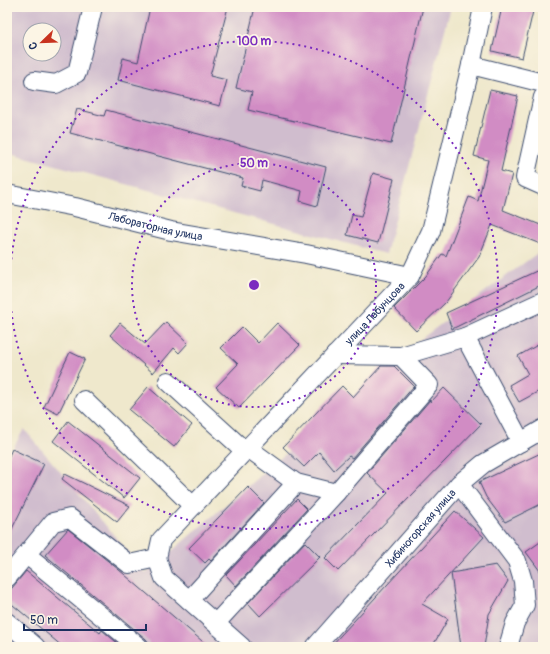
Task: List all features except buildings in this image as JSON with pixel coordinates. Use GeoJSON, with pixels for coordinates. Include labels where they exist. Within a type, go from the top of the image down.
{"type":"FeatureCollection","features":[{"type":"Feature","properties":{"kind":"street"},"geometry":{"type":"LineString","coordinates":[[34,81],[56,84],[77,73],[93,7]]}},
{"type":"Feature","properties":{"kind":"street","name":"улица Лабунцова"},"geometry":{"type":"LineString","coordinates":[[158,558],[161,540],[410,276],[431,231],[471,65],[483,7]]}},
{"type":"Feature","properties":{"kind":"street"},"geometry":{"type":"LineString","coordinates":[[471,65],[543,83]]}},
{"type":"Feature","properties":{"kind":"street"},"geometry":{"type":"LineString","coordinates":[[543,97],[525,178],[543,186]]}},
{"type":"Feature","properties":{"kind":"street","name":"Лабораторная улица"},"geometry":{"type":"LineString","coordinates":[[7,194],[75,207],[171,231],[306,254],[410,276]]}},
{"type":"Feature","properties":{"kind":"street"},"geometry":{"type":"LineString","coordinates":[[335,355],[400,356],[465,337],[543,300]]}},
{"type":"Feature","properties":{"kind":"street"},"geometry":{"type":"LineString","coordinates":[[465,337],[521,442]]}},
{"type":"Feature","properties":{"kind":"street"},"geometry":{"type":"LineString","coordinates":[[216,623],[336,493],[429,385],[400,356]]}},
{"type":"Feature","properties":{"kind":"street"},"geometry":{"type":"LineString","coordinates":[[168,381],[246,449],[296,483],[336,493]]}},
{"type":"Feature","properties":{"kind":"street"},"geometry":{"type":"LineString","coordinates":[[84,400],[193,506]]}},
{"type":"Feature","properties":{"kind":"street","name":"Хибиногорская улица"},"geometry":{"type":"LineString","coordinates":[[315,647],[459,484],[483,464],[543,429]]}},
{"type":"Feature","properties":{"kind":"street"},"geometry":{"type":"LineString","coordinates":[[189,600],[296,483]]}},
{"type":"Feature","properties":{"kind":"street"},"geometry":{"type":"LineString","coordinates":[[459,484],[517,561],[523,581],[525,605],[515,623],[508,647]]}},
{"type":"Feature","properties":{"kind":"street"},"geometry":{"type":"LineString","coordinates":[[7,578],[53,522],[70,518],[129,564],[158,558],[164,578],[242,647]]}},
{"type":"Feature","properties":{"kind":"street"},"geometry":{"type":"LineString","coordinates":[[27,555],[140,647]]}},
{"type":"Feature","properties":{"kind":"street"},"geometry":{"type":"LineString","coordinates":[[7,622],[36,647]]}},
{"type":"Feature","properties":{"kind":"shaded area"},"geometry":{"type":"Polygon","coordinates":[[[7,7],[451,7],[386,254],[7,152],[7,7]]]}},
{"type":"Feature","properties":{"kind":"shaded area"},"geometry":{"type":"Polygon","coordinates":[[[543,249],[543,647],[7,647],[7,459],[24,429],[146,573],[414,344],[543,249]]]}}]}
